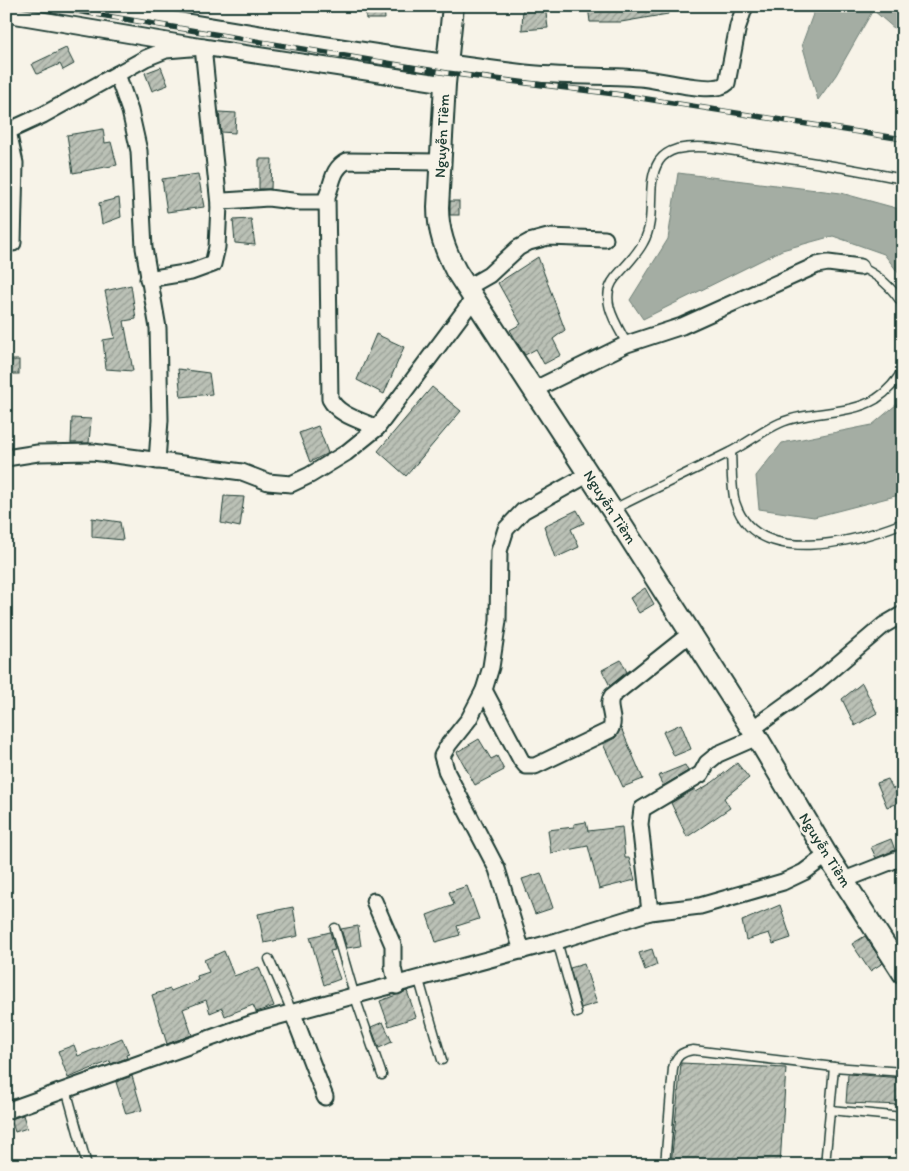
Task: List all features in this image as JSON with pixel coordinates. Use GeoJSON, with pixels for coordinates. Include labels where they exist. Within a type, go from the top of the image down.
{"type":"FeatureCollection","features":[{"type":"Feature","properties":{"kind":"street"},"geometry":{"type":"LineString","coordinates":[[91,6],[320,45],[447,62],[571,77],[612,76],[653,79],[716,89],[727,83],[738,26],[745,6]]}},
{"type":"Feature","properties":{"kind":"street","name":"Nguyễn Tiềm"},"geometry":{"type":"LineString","coordinates":[[453,6],[444,84],[438,214],[442,239],[456,271],[755,733],[827,855],[903,973]]}},
{"type":"Feature","properties":{"kind":"street"},"geometry":{"type":"LineString","coordinates":[[6,14],[444,84]]}},
{"type":"Feature","properties":{"kind":"street"},"geometry":{"type":"LineString","coordinates":[[13,243],[14,163],[7,132],[166,50],[203,47]]}},
{"type":"Feature","properties":{"kind":"street"},"geometry":{"type":"LineString","coordinates":[[148,279],[199,270],[213,264],[217,247],[219,205],[203,47]]}},
{"type":"Feature","properties":{"kind":"street"},"geometry":{"type":"LineString","coordinates":[[117,74],[130,111],[139,151],[140,194],[148,279],[158,328],[160,420],[158,461]]}},
{"type":"Feature","properties":{"kind":"street"},"geometry":{"type":"LineString","coordinates":[[219,205],[224,201],[240,198],[324,202],[337,168],[347,161],[441,162]]}},
{"type":"Feature","properties":{"kind":"street"},"geometry":{"type":"LineString","coordinates":[[327,197],[330,399],[337,410],[377,428]]}},
{"type":"Feature","properties":{"kind":"street"},"geometry":{"type":"LineString","coordinates":[[6,458],[72,451],[124,455],[242,472],[268,482],[291,484],[346,453],[377,428],[471,292],[518,248],[529,242],[548,237],[605,239]]}},
{"type":"Feature","properties":{"kind":"street"},"geometry":{"type":"LineString","coordinates":[[533,390],[627,344],[682,326],[818,265],[828,263],[860,266]]}},
{"type":"Feature","properties":{"kind":"street"},"geometry":{"type":"LineString","coordinates":[[522,951],[497,869],[442,762],[444,750],[469,719],[484,690],[491,667],[496,639],[499,551],[506,529],[523,511],[589,474]]}},
{"type":"Feature","properties":{"kind":"street"},"geometry":{"type":"LineString","coordinates":[[650,912],[640,824],[642,809],[701,774],[707,763],[718,754],[755,733],[884,625],[903,614]]}},
{"type":"Feature","properties":{"kind":"street"},"geometry":{"type":"LineString","coordinates":[[484,690],[521,760],[526,766],[535,766],[610,730],[613,725],[609,705],[612,696],[691,633]]}},
{"type":"Feature","properties":{"kind":"street"},"geometry":{"type":"LineString","coordinates":[[6,1111],[220,1034],[522,951],[650,912],[700,906],[783,882],[804,872],[827,855]]}},
{"type":"Feature","properties":{"kind":"street"},"geometry":{"type":"LineString","coordinates":[[844,880],[903,857]]}},
{"type":"Feature","properties":{"kind":"street"},"geometry":{"type":"LineString","coordinates":[[374,902],[393,945],[393,968],[397,986]]}},
{"type":"Feature","properties":{"kind":"street"},"geometry":{"type":"LineString","coordinates":[[293,1014],[325,1098]]}},
{"type":"Feature","properties":{"kind":"lane"},"geometry":{"type":"LineString","coordinates":[[627,344],[610,310],[610,288],[614,279],[627,266],[645,240],[652,214],[654,172],[664,155],[678,149],[713,148],[822,163],[903,179]]}},
{"type":"Feature","properties":{"kind":"lane"},"geometry":{"type":"LineString","coordinates":[[860,266],[877,275],[892,288],[903,305]]}},
{"type":"Feature","properties":{"kind":"lane"},"geometry":{"type":"LineString","coordinates":[[612,510],[731,452],[756,434],[782,422],[808,414],[857,407],[875,399],[894,383],[903,368]]}},
{"type":"Feature","properties":{"kind":"lane"},"geometry":{"type":"LineString","coordinates":[[731,452],[735,502],[750,525],[765,536],[787,543],[827,544],[868,536],[903,523]]}},
{"type":"Feature","properties":{"kind":"lane"},"geometry":{"type":"LineString","coordinates":[[335,928],[354,997],[382,1075]]}},
{"type":"Feature","properties":{"kind":"lane"},"geometry":{"type":"LineString","coordinates":[[557,941],[577,1013]]}},
{"type":"Feature","properties":{"kind":"lane"},"geometry":{"type":"LineString","coordinates":[[269,959],[293,1014]]}},
{"type":"Feature","properties":{"kind":"lane"},"geometry":{"type":"LineString","coordinates":[[419,980],[442,1060]]}},
{"type":"Feature","properties":{"kind":"lane"},"geometry":{"type":"LineString","coordinates":[[665,1165],[673,1068],[675,1060],[684,1052],[693,1050],[834,1067],[903,1072]]}},
{"type":"Feature","properties":{"kind":"lane"},"geometry":{"type":"LineString","coordinates":[[825,1165],[834,1067]]}},
{"type":"Feature","properties":{"kind":"lane"},"geometry":{"type":"LineString","coordinates":[[66,1089],[87,1165]]}},
{"type":"Feature","properties":{"kind":"lane"},"geometry":{"type":"LineString","coordinates":[[830,1110],[903,1117]]}},
{"type":"Feature","properties":{"kind":"shaded area"},"geometry":{"type":"Polygon","coordinates":[[[816,6],[903,6],[903,36],[873,10],[836,75],[818,100],[802,44],[816,6]]]}},
{"type":"Feature","properties":{"kind":"shaded area"},"geometry":{"type":"Polygon","coordinates":[[[678,173],[841,193],[903,210],[903,279],[884,254],[833,236],[782,250],[643,319],[630,300],[668,239],[678,173]]]}},
{"type":"Feature","properties":{"kind":"shaded area"},"geometry":{"type":"Polygon","coordinates":[[[903,399],[903,494],[814,517],[759,509],[756,476],[782,443],[872,425],[903,399]]]}},
{"type":"Feature","properties":{"kind":"building"},"geometry":{"type":"Polygon","coordinates":[[[365,6],[384,6],[385,19],[366,19],[365,6]]]}},
{"type":"Feature","properties":{"kind":"building"},"geometry":{"type":"Polygon","coordinates":[[[523,6],[545,6],[548,28],[522,30],[523,6]]]}},
{"type":"Feature","properties":{"kind":"building"},"geometry":{"type":"Polygon","coordinates":[[[588,6],[667,6],[668,14],[621,22],[590,22],[588,6]]]}},
{"type":"Feature","properties":{"kind":"building"},"geometry":{"type":"Polygon","coordinates":[[[66,48],[74,64],[63,70],[60,64],[37,74],[32,64],[66,48]]]}},
{"type":"Feature","properties":{"kind":"building"},"geometry":{"type":"Polygon","coordinates":[[[161,67],[168,85],[152,91],[145,73],[161,67]]]}},
{"type":"Feature","properties":{"kind":"building"},"geometry":{"type":"Polygon","coordinates":[[[219,112],[236,113],[235,133],[221,132],[219,112]]]}},
{"type":"Feature","properties":{"kind":"building"},"geometry":{"type":"Polygon","coordinates":[[[103,129],[105,143],[111,142],[117,165],[73,173],[67,135],[103,129]]]}},
{"type":"Feature","properties":{"kind":"building"},"geometry":{"type":"Polygon","coordinates":[[[259,159],[272,159],[271,189],[259,189],[259,159]]]}},
{"type":"Feature","properties":{"kind":"building"},"geometry":{"type":"Polygon","coordinates":[[[198,174],[204,207],[167,212],[162,179],[198,174]]]}},
{"type":"Feature","properties":{"kind":"building"},"geometry":{"type":"Polygon","coordinates":[[[119,198],[121,217],[102,224],[99,203],[119,198]]]}},
{"type":"Feature","properties":{"kind":"building"},"geometry":{"type":"Polygon","coordinates":[[[450,201],[459,201],[459,215],[450,215],[450,201]]]}},
{"type":"Feature","properties":{"kind":"building"},"geometry":{"type":"Polygon","coordinates":[[[251,219],[255,245],[235,243],[233,220],[251,219]]]}},
{"type":"Feature","properties":{"kind":"building"},"geometry":{"type":"Polygon","coordinates":[[[538,257],[565,330],[553,339],[561,355],[544,364],[536,349],[525,355],[510,330],[521,324],[498,283],[538,257]]]}},
{"type":"Feature","properties":{"kind":"building"},"geometry":{"type":"Polygon","coordinates":[[[131,285],[136,319],[124,321],[133,371],[106,369],[103,340],[115,338],[105,291],[131,285]]]}},
{"type":"Feature","properties":{"kind":"building"},"geometry":{"type":"Polygon","coordinates":[[[376,334],[404,347],[384,394],[357,380],[376,334]]]}},
{"type":"Feature","properties":{"kind":"building"},"geometry":{"type":"Polygon","coordinates":[[[6,360],[19,360],[19,374],[6,374],[6,360]]]}},
{"type":"Feature","properties":{"kind":"building"},"geometry":{"type":"Polygon","coordinates":[[[178,369],[209,373],[212,394],[181,397],[178,369]]]}},
{"type":"Feature","properties":{"kind":"building"},"geometry":{"type":"Polygon","coordinates":[[[432,387],[461,411],[406,476],[378,451],[432,387]]]}},
{"type":"Feature","properties":{"kind":"building"},"geometry":{"type":"Polygon","coordinates":[[[72,418],[91,419],[89,443],[71,443],[72,418]]]}},
{"type":"Feature","properties":{"kind":"building"},"geometry":{"type":"Polygon","coordinates":[[[318,426],[328,453],[310,462],[299,433],[318,426]]]}},
{"type":"Feature","properties":{"kind":"building"},"geometry":{"type":"Polygon","coordinates":[[[224,496],[244,497],[240,527],[221,523],[224,496]]]}},
{"type":"Feature","properties":{"kind":"building"},"geometry":{"type":"Polygon","coordinates":[[[577,510],[584,523],[571,529],[579,547],[555,558],[544,526],[577,510]]]}},
{"type":"Feature","properties":{"kind":"building"},"geometry":{"type":"Polygon","coordinates":[[[92,518],[120,522],[123,540],[92,537],[92,518]]]}},
{"type":"Feature","properties":{"kind":"building"},"geometry":{"type":"Polygon","coordinates":[[[645,588],[654,604],[639,613],[630,598],[645,588]]]}},
{"type":"Feature","properties":{"kind":"building"},"geometry":{"type":"Polygon","coordinates":[[[621,660],[627,672],[610,686],[602,670],[621,660]]]}},
{"type":"Feature","properties":{"kind":"building"},"geometry":{"type":"Polygon","coordinates":[[[862,683],[877,713],[855,726],[842,699],[862,683]]]}},
{"type":"Feature","properties":{"kind":"building"},"geometry":{"type":"Polygon","coordinates":[[[681,724],[691,749],[674,756],[663,732],[681,724]]]}},
{"type":"Feature","properties":{"kind":"building"},"geometry":{"type":"Polygon","coordinates":[[[621,728],[643,779],[623,787],[603,744],[615,738],[621,728]]]}},
{"type":"Feature","properties":{"kind":"building"},"geometry":{"type":"Polygon","coordinates":[[[479,739],[491,759],[497,756],[504,770],[475,785],[457,752],[479,739]]]}},
{"type":"Feature","properties":{"kind":"building"},"geometry":{"type":"Polygon","coordinates":[[[737,763],[749,778],[724,798],[730,808],[687,837],[671,803],[695,789],[696,792],[713,782],[737,763]]]}},
{"type":"Feature","properties":{"kind":"building"},"geometry":{"type":"Polygon","coordinates":[[[685,765],[688,771],[663,786],[658,776],[685,765]]]}},
{"type":"Feature","properties":{"kind":"building"},"geometry":{"type":"Polygon","coordinates":[[[888,779],[893,789],[903,785],[903,801],[887,807],[877,783],[888,779]]]}},
{"type":"Feature","properties":{"kind":"building"},"geometry":{"type":"Polygon","coordinates":[[[586,822],[588,831],[622,827],[625,858],[629,858],[635,880],[599,889],[588,846],[551,853],[548,830],[574,827],[574,824],[586,822]]]}},
{"type":"Feature","properties":{"kind":"building"},"geometry":{"type":"Polygon","coordinates":[[[891,839],[895,850],[876,858],[871,847],[891,839]]]}},
{"type":"Feature","properties":{"kind":"building"},"geometry":{"type":"Polygon","coordinates":[[[541,873],[553,908],[535,914],[522,879],[541,873]]]}},
{"type":"Feature","properties":{"kind":"building"},"geometry":{"type":"Polygon","coordinates":[[[467,886],[479,919],[457,926],[460,935],[436,942],[427,915],[454,905],[449,892],[467,886]]]}},
{"type":"Feature","properties":{"kind":"building"},"geometry":{"type":"Polygon","coordinates":[[[780,905],[791,938],[773,944],[769,933],[746,940],[742,921],[780,905]]]}},
{"type":"Feature","properties":{"kind":"building"},"geometry":{"type":"Polygon","coordinates":[[[293,907],[298,936],[264,943],[258,914],[293,907]]]}},
{"type":"Feature","properties":{"kind":"building"},"geometry":{"type":"Polygon","coordinates":[[[358,926],[361,946],[347,948],[341,929],[358,926]]]}},
{"type":"Feature","properties":{"kind":"building"},"geometry":{"type":"Polygon","coordinates":[[[330,932],[335,950],[330,951],[340,979],[324,985],[310,937],[330,932]]]}},
{"type":"Feature","properties":{"kind":"building"},"geometry":{"type":"Polygon","coordinates":[[[865,936],[883,963],[870,971],[852,944],[865,936]]]}},
{"type":"Feature","properties":{"kind":"building"},"geometry":{"type":"Polygon","coordinates":[[[652,949],[657,965],[645,970],[639,953],[652,949]]]}},
{"type":"Feature","properties":{"kind":"building"},"geometry":{"type":"Polygon","coordinates":[[[224,951],[234,976],[259,967],[274,1006],[256,1012],[253,1005],[225,1016],[222,1008],[210,1013],[206,1000],[183,1009],[192,1035],[167,1044],[152,995],[170,989],[171,991],[198,980],[197,976],[209,972],[204,960],[224,951]]]}},
{"type":"Feature","properties":{"kind":"building"},"geometry":{"type":"Polygon","coordinates":[[[584,964],[597,1003],[581,1008],[570,968],[584,964]]]}},
{"type":"Feature","properties":{"kind":"building"},"geometry":{"type":"Polygon","coordinates":[[[407,991],[416,1017],[389,1026],[380,1001],[407,991]]]}},
{"type":"Feature","properties":{"kind":"building"},"geometry":{"type":"Polygon","coordinates":[[[383,1022],[392,1042],[379,1048],[371,1027],[383,1022]]]}},
{"type":"Feature","properties":{"kind":"building"},"geometry":{"type":"Polygon","coordinates":[[[122,1038],[129,1054],[126,1055],[127,1058],[111,1064],[110,1061],[68,1078],[58,1051],[74,1045],[78,1056],[122,1038]]]}},
{"type":"Feature","properties":{"kind":"building"},"geometry":{"type":"Polygon","coordinates":[[[681,1063],[786,1068],[780,1165],[671,1165],[681,1063]]]}},
{"type":"Feature","properties":{"kind":"building"},"geometry":{"type":"Polygon","coordinates":[[[848,1074],[903,1078],[903,1105],[846,1103],[848,1074]]]}},
{"type":"Feature","properties":{"kind":"building"},"geometry":{"type":"Polygon","coordinates":[[[132,1076],[142,1110],[126,1114],[116,1082],[132,1076]]]}},
{"type":"Feature","properties":{"kind":"building"},"geometry":{"type":"Polygon","coordinates":[[[23,1115],[27,1128],[15,1132],[11,1119],[23,1115]]]}},
{"type":"Feature","properties":{"kind":"railway"},"geometry":{"type":"LineString","coordinates":[[47,6],[447,73],[615,94],[903,139]]}}]}
